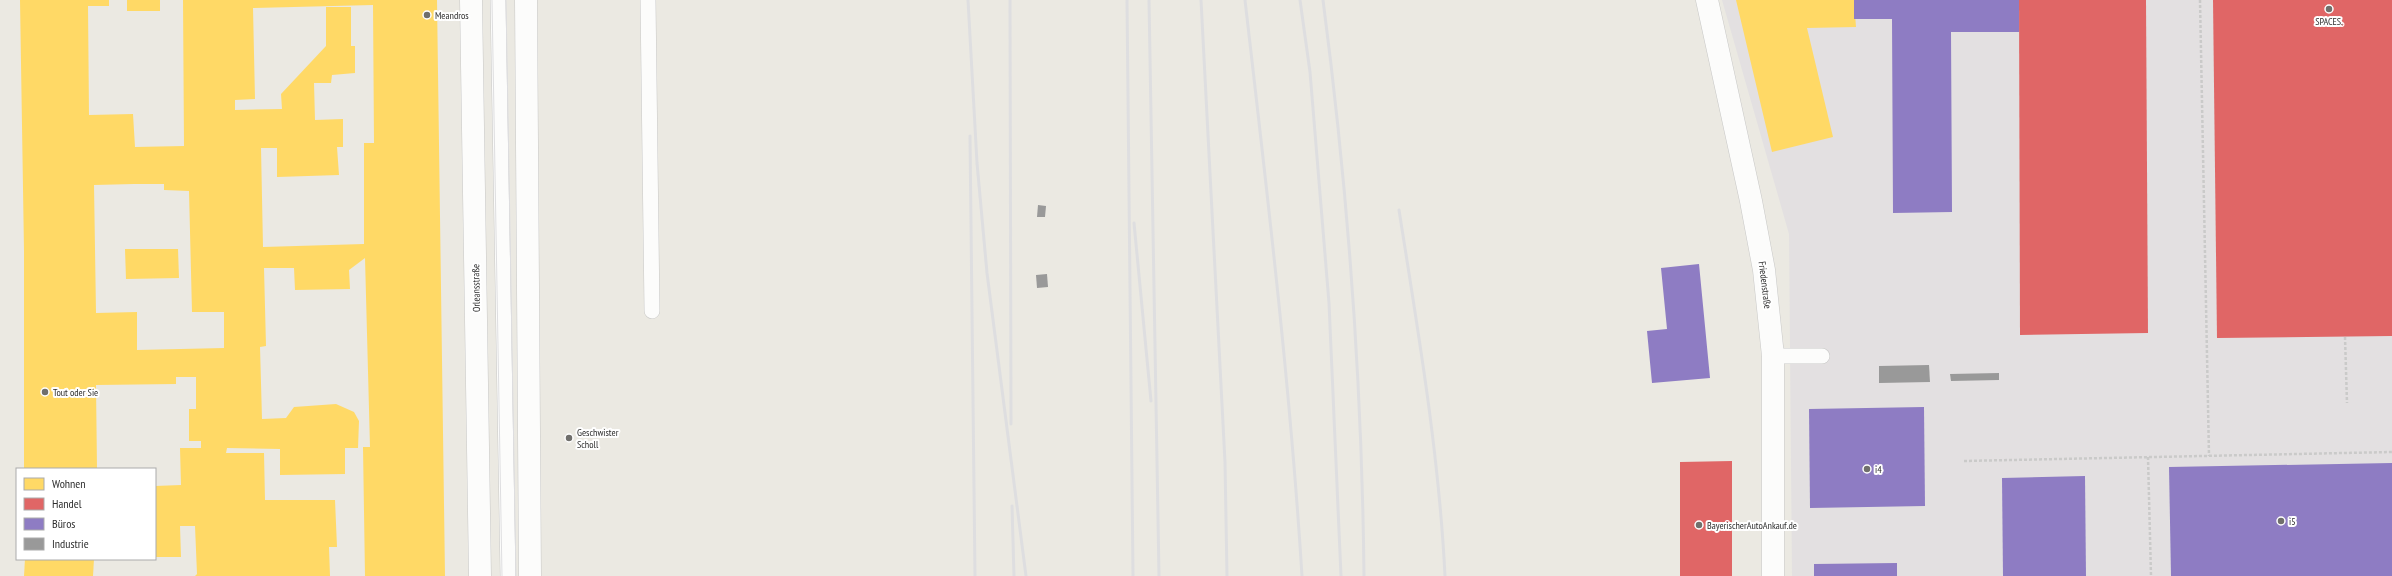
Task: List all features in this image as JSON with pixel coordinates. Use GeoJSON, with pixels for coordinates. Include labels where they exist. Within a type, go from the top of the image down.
{"type":"FeatureCollection","features":[{"type":"Feature","properties":{"kind":"main road","name":"Orleansstraße"},"geometry":{"type":"LineString","coordinates":[[471,0],[480,576]]}},
{"type":"Feature","properties":{"kind":"main road"},"geometry":{"type":"LineString","coordinates":[[526,0],[530,576]]}},
{"type":"Feature","properties":{"kind":"main road","name":"Friedenstraße"},"geometry":{"type":"LineString","coordinates":[[1707,0],[1751,201],[1764,270],[1773,356],[1773,576]]}},
{"type":"Feature","properties":{"kind":"lane"},"geometry":{"type":"LineString","coordinates":[[498,0],[508,576]]}},
{"type":"Feature","properties":{"kind":"lane"},"geometry":{"type":"LineString","coordinates":[[648,0],[652,311]]}},
{"type":"Feature","properties":{"kind":"lane"},"geometry":{"type":"LineString","coordinates":[[1773,356],[1822,356]]}},
{"type":"Feature","properties":{"kind":"path"},"geometry":{"type":"LineString","coordinates":[[2200,0],[2209,456]]}},
{"type":"Feature","properties":{"kind":"path"},"geometry":{"type":"LineString","coordinates":[[2345,337],[2346,403]]}},
{"type":"Feature","properties":{"kind":"path"},"geometry":{"type":"LineString","coordinates":[[1964,461],[2392,452]]}},
{"type":"Feature","properties":{"kind":"path"},"geometry":{"type":"LineString","coordinates":[[2148,457],[2151,576]]}},
{"type":"Feature","properties":{"kind":"shaded area"},"geometry":{"type":"Polygon","coordinates":[[[1722,0],[2392,0],[2392,576],[1792,576],[1789,234],[1722,0]]]}},
{"type":"Feature","properties":{"kind":"building: Wohnen"},"geometry":{"type":"Polygon","coordinates":[[[20,0],[109,0],[109,6],[88,6],[89,115],[133,114],[135,147],[184,146],[183,0],[437,0],[445,576],[365,576],[363,447],[370,447],[365,258],[349,270],[350,289],[295,290],[294,268],[264,268],[266,346],[260,347],[262,419],[286,418],[294,407],[336,404],[354,412],[359,421],[358,448],[345,448],[345,474],[280,475],[280,449],[227,448],[226,453],[264,453],[265,500],[335,500],[337,547],[329,547],[330,576],[195,576],[197,574],[195,526],[180,526],[181,557],[156,557],[156,486],[181,485],[180,448],[201,448],[201,441],[189,441],[189,409],[196,409],[196,377],[176,377],[176,384],[96,385],[97,468],[24,468],[24,251],[20,0]],[[373,5],[253,8],[255,99],[235,100],[235,110],[282,109],[281,94],[326,46],[326,7],[351,7],[351,46],[355,46],[355,73],[332,75],[331,83],[314,83],[315,120],[343,119],[343,147],[337,147],[339,175],[277,177],[277,148],[261,148],[263,247],[364,244],[364,143],[374,143],[373,5]],[[164,184],[94,185],[96,313],[137,312],[137,350],[224,348],[224,312],[192,312],[189,191],[164,190],[164,184]]]}},
{"type":"Feature","properties":{"kind":"building: Wohnen"},"geometry":{"type":"Polygon","coordinates":[[[127,0],[160,0],[160,11],[127,11],[127,0]]]}},
{"type":"Feature","properties":{"kind":"building: Wohnen"},"geometry":{"type":"Polygon","coordinates":[[[1736,0],[1854,0],[1856,27],[1807,28],[1833,137],[1772,152],[1736,0]]]}},
{"type":"Feature","properties":{"kind":"building: Wohnen"},"geometry":{"type":"Polygon","coordinates":[[[125,249],[178,249],[179,278],[126,279],[125,249]]]}},
{"type":"Feature","properties":{"kind":"building: Wohnen"},"geometry":{"type":"Polygon","coordinates":[[[25,560],[94,560],[93,576],[24,576],[25,560]]]}},
{"type":"Feature","properties":{"kind":"building: Handel"},"geometry":{"type":"Polygon","coordinates":[[[2019,0],[2146,0],[2148,333],[2020,335],[2019,0]]]}},
{"type":"Feature","properties":{"kind":"building: Handel"},"geometry":{"type":"Polygon","coordinates":[[[2213,0],[2392,0],[2392,336],[2217,338],[2213,0]]]}},
{"type":"Feature","properties":{"kind":"building: Handel"},"geometry":{"type":"Polygon","coordinates":[[[1732,461],[1732,576],[1680,576],[1680,462],[1732,461]]]}},
{"type":"Feature","properties":{"kind":"building: Büros"},"geometry":{"type":"Polygon","coordinates":[[[1854,0],[2019,0],[2019,32],[1951,32],[1952,212],[1893,213],[1892,19],[1854,19],[1854,0]]]}},
{"type":"Feature","properties":{"kind":"building: Büros"},"geometry":{"type":"Polygon","coordinates":[[[1699,264],[1710,378],[1652,383],[1647,331],[1667,329],[1661,268],[1699,264]]]}},
{"type":"Feature","properties":{"kind":"building: Büros","name":"i4"},"geometry":{"type":"Polygon","coordinates":[[[1924,407],[1925,506],[1810,508],[1809,409],[1924,407]]]}},
{"type":"Feature","properties":{"kind":"building: Büros","name":"i5"},"geometry":{"type":"Polygon","coordinates":[[[2392,463],[2392,576],[2171,576],[2169,467],[2392,463]]]}},
{"type":"Feature","properties":{"kind":"building: Büros"},"geometry":{"type":"Polygon","coordinates":[[[2085,476],[2086,576],[2003,576],[2002,478],[2085,476]]]}},
{"type":"Feature","properties":{"kind":"building: Büros"},"geometry":{"type":"Polygon","coordinates":[[[1897,563],[1897,576],[1814,576],[1814,564],[1897,563]]]}},
{"type":"Feature","properties":{"kind":"building: Industrie"},"geometry":{"type":"Polygon","coordinates":[[[1038,205],[1046,206],[1045,217],[1037,217],[1038,205]]]}},
{"type":"Feature","properties":{"kind":"building: Industrie"},"geometry":{"type":"Polygon","coordinates":[[[1047,274],[1048,287],[1037,288],[1036,275],[1047,274]]]}},
{"type":"Feature","properties":{"kind":"building: Industrie"},"geometry":{"type":"Polygon","coordinates":[[[1929,365],[1930,382],[1879,383],[1879,366],[1929,365]]]}},
{"type":"Feature","properties":{"kind":"building: Industrie"},"geometry":{"type":"Polygon","coordinates":[[[1999,373],[1999,380],[1951,381],[1950,374],[1999,373]]]}},
{"type":"Feature","properties":{"kind":"tram line"},"geometry":{"type":"LineString","coordinates":[[492,0],[502,576]]}},
{"type":"Feature","properties":{"kind":"tram line"},"geometry":{"type":"LineString","coordinates":[[506,0],[516,576]]}},
{"type":"Feature","properties":{"kind":"railway"},"geometry":{"type":"LineString","coordinates":[[968,0],[977,163],[987,273],[1026,576]]}},
{"type":"Feature","properties":{"kind":"railway"},"geometry":{"type":"LineString","coordinates":[[1010,0],[1011,424]]}},
{"type":"Feature","properties":{"kind":"railway"},"geometry":{"type":"LineString","coordinates":[[1127,0],[1133,576]]}},
{"type":"Feature","properties":{"kind":"railway"},"geometry":{"type":"LineString","coordinates":[[1149,0],[1159,576]]}},
{"type":"Feature","properties":{"kind":"railway"},"geometry":{"type":"LineString","coordinates":[[1201,0],[1225,462],[1227,576]]}},
{"type":"Feature","properties":{"kind":"railway"},"geometry":{"type":"LineString","coordinates":[[1245,0],[1270,216],[1291,432],[1302,576]]}},
{"type":"Feature","properties":{"kind":"railway"},"geometry":{"type":"LineString","coordinates":[[1300,0],[1310,72],[1329,303],[1341,576]]}},
{"type":"Feature","properties":{"kind":"railway"},"geometry":{"type":"LineString","coordinates":[[1323,0],[1340,144],[1352,288],[1357,360],[1363,504],[1364,576]]}},
{"type":"Feature","properties":{"kind":"railway"},"geometry":{"type":"LineString","coordinates":[[970,136],[975,576]]}},
{"type":"Feature","properties":{"kind":"railway"},"geometry":{"type":"LineString","coordinates":[[1399,210],[1433,438],[1445,576]]}},
{"type":"Feature","properties":{"kind":"railway"},"geometry":{"type":"LineString","coordinates":[[1134,223],[1151,401]]}},
{"type":"Feature","properties":{"kind":"railway"},"geometry":{"type":"LineString","coordinates":[[1012,506],[1014,576]]}},
{"type":"Feature","properties":{"kind":"place","name":"SPACES."},"geometry":{"type":"Point","coordinates":[2329,9]}},
{"type":"Feature","properties":{"kind":"place","name":"Meandros"},"geometry":{"type":"Point","coordinates":[427,15]}},
{"type":"Feature","properties":{"kind":"place","name":"Tout oder Sie"},"geometry":{"type":"Point","coordinates":[45,392]}},
{"type":"Feature","properties":{"kind":"place","name":"Geschwister Scholl"},"geometry":{"type":"Point","coordinates":[569,438]}},
{"type":"Feature","properties":{"kind":"place","name":"i4"},"geometry":{"type":"Point","coordinates":[1867,469]}},
{"type":"Feature","properties":{"kind":"place","name":"i5"},"geometry":{"type":"Point","coordinates":[2281,521]}},
{"type":"Feature","properties":{"kind":"place","name":"BayerischerAutoAnkauf.de"},"geometry":{"type":"Point","coordinates":[1699,525]}}]}
